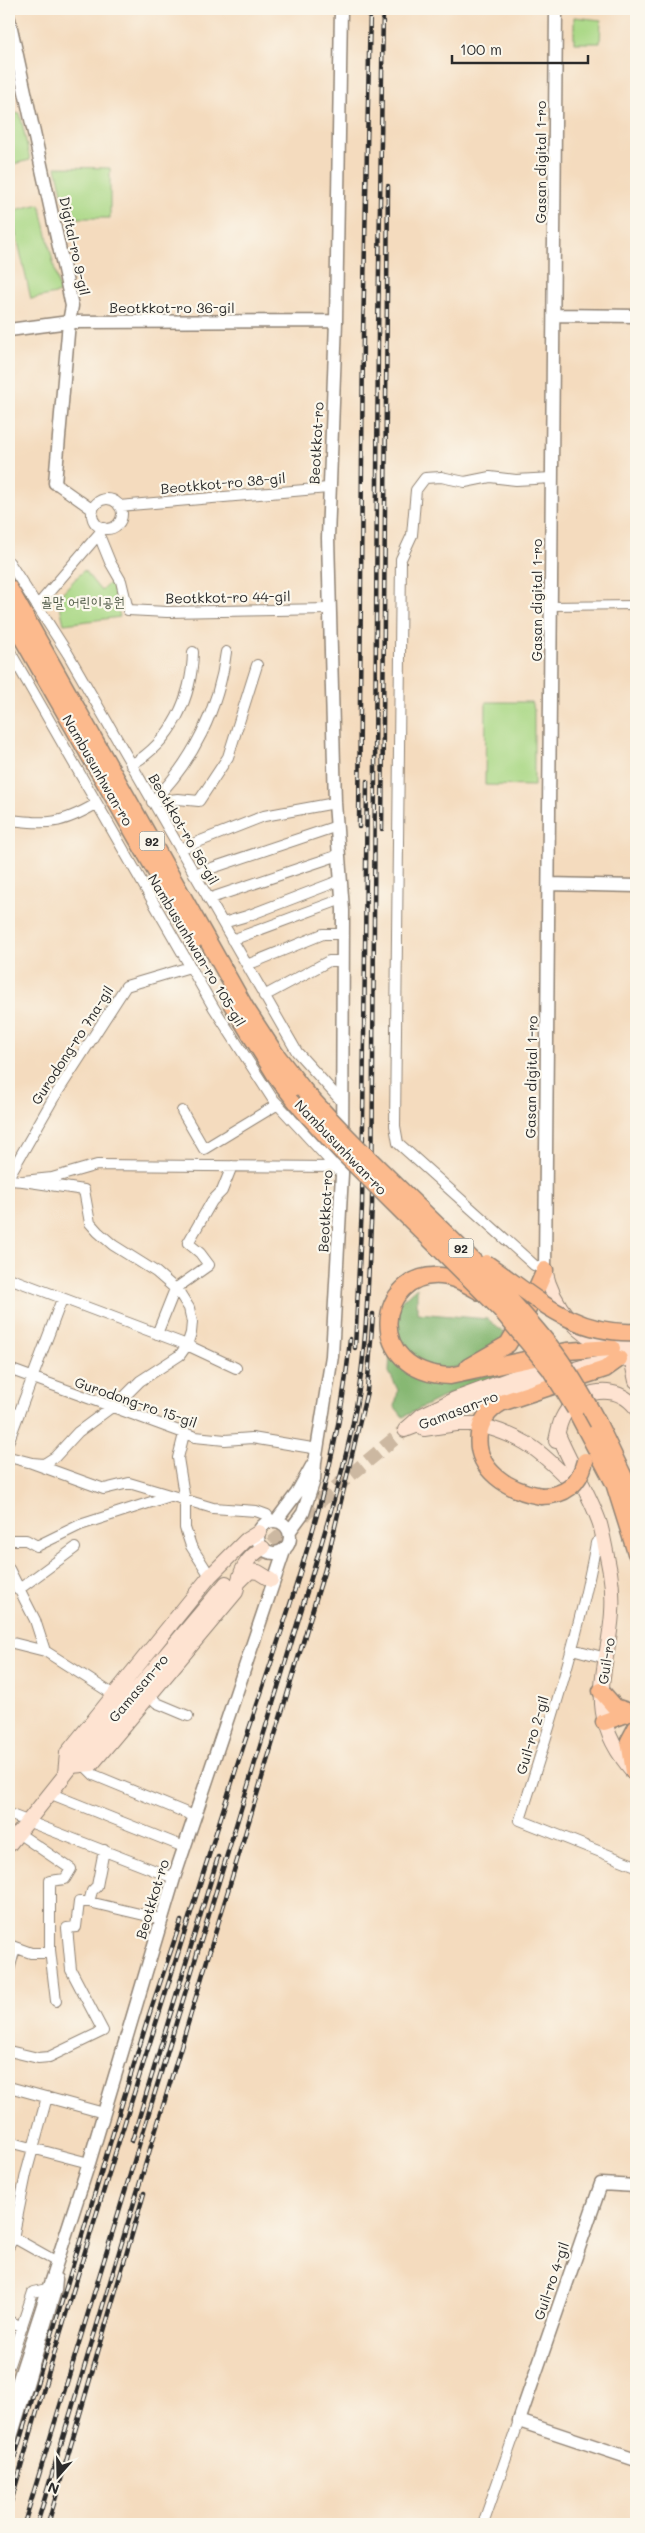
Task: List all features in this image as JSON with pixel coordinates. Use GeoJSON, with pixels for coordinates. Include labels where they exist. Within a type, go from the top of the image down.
{"type":"FeatureCollection","features":[{"type":"Feature","properties":{"kind":"main road","name":"Nambusunhwan-ro"},"geometry":{"type":"LineString","coordinates":[[9,588],[246,1007],[275,1053],[303,1089],[376,1167],[459,1245],[550,1347],[581,1392],[588,1427],[614,1483],[636,1552]]}},
{"type":"Feature","properties":{"kind":"main road","name":"Nambusunhwan-ro"},"geometry":{"type":"LineString","coordinates":[[9,615],[252,1040],[302,1109],[333,1143],[490,1298],[530,1342],[624,1477],[636,1511]]}},
{"type":"Feature","properties":{"kind":"main road"},"geometry":{"type":"LineString","coordinates":[[459,1245],[563,1318],[606,1332],[636,1332]]}},
{"type":"Feature","properties":{"kind":"main road"},"geometry":{"type":"LineString","coordinates":[[545,1270],[548,1284],[579,1331],[605,1345],[627,1352]]}},
{"type":"Feature","properties":{"kind":"main road"},"geometry":{"type":"LineString","coordinates":[[450,1376],[481,1361],[508,1344],[528,1309],[545,1270]]}},
{"type":"Feature","properties":{"kind":"main road"},"geometry":{"type":"LineString","coordinates":[[490,1298],[452,1278],[442,1276],[422,1278],[411,1284],[395,1300],[388,1323],[390,1339],[396,1351],[410,1364],[425,1372],[450,1376],[567,1351],[627,1352]]}},
{"type":"Feature","properties":{"kind":"main road"},"geometry":{"type":"LineString","coordinates":[[588,1427],[585,1461],[579,1478],[570,1489],[556,1494],[541,1496],[513,1488],[486,1467],[478,1447],[479,1431],[484,1419],[501,1403],[605,1369],[627,1352]]}},
{"type":"Feature","properties":{"kind":"main road"},"geometry":{"type":"LineString","coordinates":[[627,1352],[636,1381]]}},
{"type":"Feature","properties":{"kind":"main road","name":"Gamasan-ro"},"geometry":{"type":"LineString","coordinates":[[569,1480],[538,1450],[524,1440],[482,1425],[456,1424],[431,1429],[405,1430],[422,1414],[455,1399],[527,1372],[627,1352]]}},
{"type":"Feature","properties":{"kind":"main road"},"geometry":{"type":"LineString","coordinates":[[602,1538],[569,1480],[558,1452],[556,1440],[560,1422],[572,1404],[590,1393],[607,1391],[621,1395],[636,1408]]}},
{"type":"Feature","properties":{"kind":"main road"},"geometry":{"type":"LineString","coordinates":[[558,1434],[593,1507],[600,1525],[602,1538]]}},
{"type":"Feature","properties":{"kind":"main road"},"geometry":{"type":"LineString","coordinates":[[259,1532],[246,1540],[211,1574],[67,1753],[73,1768],[92,1764],[150,1696],[233,1586],[248,1558],[264,1549]]}},
{"type":"Feature","properties":{"kind":"main road","name":"Guil-ro"},"geometry":{"type":"LineString","coordinates":[[602,1538],[614,1599],[602,1691],[604,1722],[617,1753],[635,1773]]}},
{"type":"Feature","properties":{"kind":"main road"},"geometry":{"type":"LineString","coordinates":[[211,1574],[223,1568],[229,1569],[235,1574],[233,1586]]}},
{"type":"Feature","properties":{"kind":"main road"},"geometry":{"type":"LineString","coordinates":[[233,1586],[250,1571],[258,1572],[270,1586]]}},
{"type":"Feature","properties":{"kind":"main road","name":"Gamasan-ro"},"geometry":{"type":"LineString","coordinates":[[9,1845],[49,1793],[233,1586]]}},
{"type":"Feature","properties":{"kind":"main road"},"geometry":{"type":"LineString","coordinates":[[602,1691],[614,1707],[634,1714]]}},
{"type":"Feature","properties":{"kind":"main road"},"geometry":{"type":"LineString","coordinates":[[604,1722],[616,1724],[634,1714]]}},
{"type":"Feature","properties":{"kind":"main road"},"geometry":{"type":"LineString","coordinates":[[635,1773],[629,1741],[636,1728]]}},
{"type":"Feature","properties":{"kind":"street","name":"Beotkkot-ro"},"geometry":{"type":"LineString","coordinates":[[289,1532],[303,1513],[314,1480],[315,1462],[332,1356],[338,1170],[343,1103],[342,899],[335,803],[329,609],[328,488],[331,463],[336,321],[341,9]]}},
{"type":"Feature","properties":{"kind":"street","name":"Gasan digital 1-ro"},"geometry":{"type":"LineString","coordinates":[[545,1270],[556,9]]}},
{"type":"Feature","properties":{"kind":"street","name":"Digital-ro 9-gil"},"geometry":{"type":"LineString","coordinates":[[9,19],[72,306],[54,483]]}},
{"type":"Feature","properties":{"kind":"street"},"geometry":{"type":"LineString","coordinates":[[554,315],[636,316]]}},
{"type":"Feature","properties":{"kind":"street","name":"Beotkkot-ro 36-gil"},"geometry":{"type":"LineString","coordinates":[[9,330],[69,322],[336,321]]}},
{"type":"Feature","properties":{"kind":"street"},"geometry":{"type":"LineString","coordinates":[[545,1270],[534,1265],[398,1143],[395,1126],[401,559],[412,535],[412,514],[416,506],[416,490],[425,478],[465,482],[490,477],[516,480],[552,478]]}},
{"type":"Feature","properties":{"kind":"street"},"geometry":{"type":"LineString","coordinates":[[54,483],[93,510],[93,520],[102,532]]}},
{"type":"Feature","properties":{"kind":"street","name":"Beotkkot-ro 38-gil"},"geometry":{"type":"LineString","coordinates":[[93,510],[96,504],[104,499],[113,500],[119,506],[328,488]]}},
{"type":"Feature","properties":{"kind":"street"},"geometry":{"type":"LineString","coordinates":[[37,606],[102,532],[114,527],[120,520],[119,506]]}},
{"type":"Feature","properties":{"kind":"street","name":"Beotkkot-ro 44-gil"},"geometry":{"type":"LineString","coordinates":[[102,532],[110,562],[121,581],[128,610],[167,612],[329,609]]}},
{"type":"Feature","properties":{"kind":"street","name":"Beotkkot-ro 56-gil"},"geometry":{"type":"LineString","coordinates":[[9,562],[68,654],[297,1052],[343,1103]]}},
{"type":"Feature","properties":{"kind":"street"},"geometry":{"type":"LineString","coordinates":[[551,606],[636,606]]}},
{"type":"Feature","properties":{"kind":"street","name":"Nambusunhwan-ro 105-gil"},"geometry":{"type":"LineString","coordinates":[[9,650],[214,1008],[278,1104],[338,1170]]}},
{"type":"Feature","properties":{"kind":"street"},"geometry":{"type":"LineString","coordinates":[[131,765],[160,744],[179,713],[191,680],[193,652]]}},
{"type":"Feature","properties":{"kind":"street"},"geometry":{"type":"LineString","coordinates":[[152,802],[200,739],[219,685],[226,652]]}},
{"type":"Feature","properties":{"kind":"street"},"geometry":{"type":"LineString","coordinates":[[152,802],[178,799],[199,801],[228,757],[257,664]]}},
{"type":"Feature","properties":{"kind":"street"},"geometry":{"type":"LineString","coordinates":[[180,849],[264,816],[335,803]]}},
{"type":"Feature","properties":{"kind":"street"},"geometry":{"type":"LineString","coordinates":[[9,820],[47,824],[72,818],[96,804]]}},
{"type":"Feature","properties":{"kind":"street"},"geometry":{"type":"LineString","coordinates":[[194,874],[336,826]]}},
{"type":"Feature","properties":{"kind":"street"},"geometry":{"type":"LineString","coordinates":[[208,899],[339,855]]}},
{"type":"Feature","properties":{"kind":"street"},"geometry":{"type":"LineString","coordinates":[[223,924],[341,880]]}},
{"type":"Feature","properties":{"kind":"street"},"geometry":{"type":"LineString","coordinates":[[549,884],[636,886]]}},
{"type":"Feature","properties":{"kind":"street"},"geometry":{"type":"LineString","coordinates":[[232,940],[342,899]]}},
{"type":"Feature","properties":{"kind":"street"},"geometry":{"type":"LineString","coordinates":[[247,965],[323,934],[342,934]]}},
{"type":"Feature","properties":{"kind":"street"},"geometry":{"type":"LineString","coordinates":[[264,996],[329,961],[342,961]]}},
{"type":"Feature","properties":{"kind":"street","name":"Gurodong-ro 7na-gil"},"geometry":{"type":"LineString","coordinates":[[9,1178],[52,1099],[126,986],[190,968]]}},
{"type":"Feature","properties":{"kind":"street"},"geometry":{"type":"LineString","coordinates":[[182,1111],[204,1149],[278,1104]]}},
{"type":"Feature","properties":{"kind":"street"},"geometry":{"type":"LineString","coordinates":[[23,1181],[52,1178],[97,1166],[232,1166],[338,1170]]}},
{"type":"Feature","properties":{"kind":"street"},"geometry":{"type":"LineString","coordinates":[[157,1334],[175,1289],[209,1265],[200,1253],[188,1244],[212,1201],[222,1191],[232,1166]]}},
{"type":"Feature","properties":{"kind":"street"},"geometry":{"type":"LineString","coordinates":[[9,1178],[84,1190],[90,1223],[113,1245],[156,1272],[175,1289],[189,1308],[192,1322],[188,1345],[180,1355],[151,1372],[130,1392],[78,1432],[55,1457],[44,1464],[9,1457]]}},
{"type":"Feature","properties":{"kind":"street"},"geometry":{"type":"LineString","coordinates":[[9,1278],[188,1345],[236,1368]]}},
{"type":"Feature","properties":{"kind":"street"},"geometry":{"type":"LineString","coordinates":[[9,1440],[62,1299]]}},
{"type":"Feature","properties":{"kind":"street","name":"Gurodong-ro 15-gil"},"geometry":{"type":"LineString","coordinates":[[9,1369],[195,1438],[225,1440],[252,1438],[282,1441],[318,1448]]}},
{"type":"Feature","properties":{"kind":"street"},"geometry":{"type":"LineString","coordinates":[[184,1434],[178,1458],[185,1501],[185,1528],[200,1562],[211,1574]]}},
{"type":"Feature","properties":{"kind":"street"},"geometry":{"type":"LineString","coordinates":[[32,1462],[104,1489],[129,1483],[213,1508],[256,1511],[267,1515],[274,1521],[284,1524],[289,1532],[290,1541],[285,1548],[278,1552],[264,1549]]}},
{"type":"Feature","properties":{"kind":"street","name":"Beotkkot-ro"},"geometry":{"type":"LineString","coordinates":[[274,1521],[298,1493],[315,1462]]}},
{"type":"Feature","properties":{"kind":"street"},"geometry":{"type":"LineString","coordinates":[[9,1540],[26,1540],[37,1546],[80,1525],[170,1496]]}},
{"type":"Feature","properties":{"kind":"street"},"geometry":{"type":"LineString","coordinates":[[270,1586],[269,1557],[258,1540],[259,1532],[266,1523],[274,1521]]}},
{"type":"Feature","properties":{"kind":"street","name":"Guil-ro 2-gil"},"geometry":{"type":"LineString","coordinates":[[602,1538],[596,1543],[587,1594],[572,1649],[520,1820],[636,1866]]}},
{"type":"Feature","properties":{"kind":"street"},"geometry":{"type":"LineString","coordinates":[[18,1590],[75,1548]]}},
{"type":"Feature","properties":{"kind":"street","name":"Beotkkot-ro"},"geometry":{"type":"LineString","coordinates":[[9,2410],[89,2163],[174,1878],[270,1586],[285,1548]]}},
{"type":"Feature","properties":{"kind":"street"},"geometry":{"type":"LineString","coordinates":[[9,1569],[34,1620],[45,1651]]}},
{"type":"Feature","properties":{"kind":"street"},"geometry":{"type":"LineString","coordinates":[[9,1642],[45,1651],[114,1695]]}},
{"type":"Feature","properties":{"kind":"street"},"geometry":{"type":"LineString","coordinates":[[572,1649],[606,1658]]}},
{"type":"Feature","properties":{"kind":"street","name":"Gamasan-ro"},"geometry":{"type":"LineString","coordinates":[[150,1696],[157,1703],[188,1716]]}},
{"type":"Feature","properties":{"kind":"street"},"geometry":{"type":"LineString","coordinates":[[73,1768],[194,1816]]}},
{"type":"Feature","properties":{"kind":"street"},"geometry":{"type":"LineString","coordinates":[[49,1793],[184,1847]]}},
{"type":"Feature","properties":{"kind":"street"},"geometry":{"type":"LineString","coordinates":[[9,1814],[174,1878]]}},
{"type":"Feature","properties":{"kind":"street"},"geometry":{"type":"LineString","coordinates":[[18,1833],[71,1868],[66,1879],[50,1881],[50,1953],[56,2001]]}},
{"type":"Feature","properties":{"kind":"street"},"geometry":{"type":"LineString","coordinates":[[89,1902],[92,1891],[97,1886],[104,1850]]}},
{"type":"Feature","properties":{"kind":"street"},"geometry":{"type":"LineString","coordinates":[[9,2051],[38,2058],[49,2057],[103,2031],[72,1970],[67,1928],[76,1928],[78,1902],[89,1902],[161,1920]]}},
{"type":"Feature","properties":{"kind":"street"},"geometry":{"type":"LineString","coordinates":[[9,1970],[12,1946],[31,1953],[50,1953]]}},
{"type":"Feature","properties":{"kind":"street"},"geometry":{"type":"LineString","coordinates":[[9,2088],[104,2113]]}},
{"type":"Feature","properties":{"kind":"street"},"geometry":{"type":"LineString","coordinates":[[47,2098],[10,2240],[57,2262]]}},
{"type":"Feature","properties":{"kind":"street"},"geometry":{"type":"LineString","coordinates":[[9,2142],[89,2163]]}},
{"type":"Feature","properties":{"kind":"street","name":"Guil-ro 4-gil"},"geometry":{"type":"LineString","coordinates":[[519,2421],[601,2184],[636,2186]]}},
{"type":"Feature","properties":{"kind":"street","name":"Beotkkot-ro"},"geometry":{"type":"LineString","coordinates":[[9,2444],[55,2290],[57,2262]]}},
{"type":"Feature","properties":{"kind":"street"},"geometry":{"type":"LineString","coordinates":[[9,2365],[33,2292],[47,2289]]}},
{"type":"Feature","properties":{"kind":"street"},"geometry":{"type":"LineString","coordinates":[[9,2321],[22,2328]]}},
{"type":"Feature","properties":{"kind":"street"},"geometry":{"type":"LineString","coordinates":[[483,2524],[519,2421],[636,2460]]}},
{"type":"Feature","properties":{"kind":"green space"},"geometry":{"type":"Polygon","coordinates":[[[574,17],[601,20],[600,43],[574,43],[574,17]]]}},
{"type":"Feature","properties":{"kind":"green space"},"geometry":{"type":"Polygon","coordinates":[[[20,113],[30,160],[9,165],[9,115],[20,113]]]}},
{"type":"Feature","properties":{"kind":"green space"},"geometry":{"type":"Polygon","coordinates":[[[56,167],[110,168],[110,218],[68,218],[56,167]]]}},
{"type":"Feature","properties":{"kind":"green space"},"geometry":{"type":"Polygon","coordinates":[[[40,204],[60,293],[31,299],[11,211],[40,204]]]}},
{"type":"Feature","properties":{"kind":"green space","name":"골말 어린이공원"},"geometry":{"type":"Polygon","coordinates":[[[84,570],[101,591],[111,581],[120,617],[64,624],[58,597],[84,570]]]}},
{"type":"Feature","properties":{"kind":"green space"},"geometry":{"type":"Polygon","coordinates":[[[486,702],[531,702],[534,709],[534,786],[485,785],[486,702]]]}},
{"type":"Feature","properties":{"kind":"green space"},"geometry":{"type":"Polygon","coordinates":[[[417,1287],[417,1313],[488,1319],[509,1338],[465,1364],[454,1368],[431,1369],[398,1344],[394,1336],[399,1303],[417,1287]]]}},
{"type":"Feature","properties":{"kind":"green space"},"geometry":{"type":"Polygon","coordinates":[[[390,1352],[408,1373],[419,1379],[432,1381],[462,1380],[517,1367],[441,1398],[403,1417],[395,1407],[398,1390],[389,1372],[390,1352]]]}},
{"type":"Feature","properties":{"kind":"tunnel"},"geometry":{"type":"LineString","coordinates":[[256,1557],[405,1430]]}},
{"type":"Feature","properties":{"kind":"railway"},"geometry":{"type":"LineString","coordinates":[[359,827],[363,335],[370,9]]}},
{"type":"Feature","properties":{"kind":"railway"},"geometry":{"type":"LineString","coordinates":[[24,2524],[315,1565],[346,1456],[359,1389],[366,1321],[372,1207],[378,335],[383,9]]}},
{"type":"Feature","properties":{"kind":"railway"},"geometry":{"type":"LineString","coordinates":[[382,829],[388,186]]}},
{"type":"Feature","properties":{"kind":"railway"},"geometry":{"type":"LineString","coordinates":[[355,1348],[362,1207],[367,781]]}},
{"type":"Feature","properties":{"kind":"railway"},"geometry":{"type":"LineString","coordinates":[[37,2524],[325,1569],[367,1391],[373,1314]]}},
{"type":"Feature","properties":{"kind":"railway"},"geometry":{"type":"LineString","coordinates":[[9,2509],[62,2326],[118,2145],[249,1728],[303,1564],[332,1452],[343,1396],[350,1339]]}},
{"type":"Feature","properties":{"kind":"railway"},"geometry":{"type":"LineString","coordinates":[[132,2141],[218,1857]]}},
{"type":"Feature","properties":{"kind":"railway"},"geometry":{"type":"LineString","coordinates":[[9,2475],[149,2015],[181,1921]]}},
{"type":"Feature","properties":{"kind":"railway"},"geometry":{"type":"LineString","coordinates":[[48,2524],[144,2193]]}}]}
